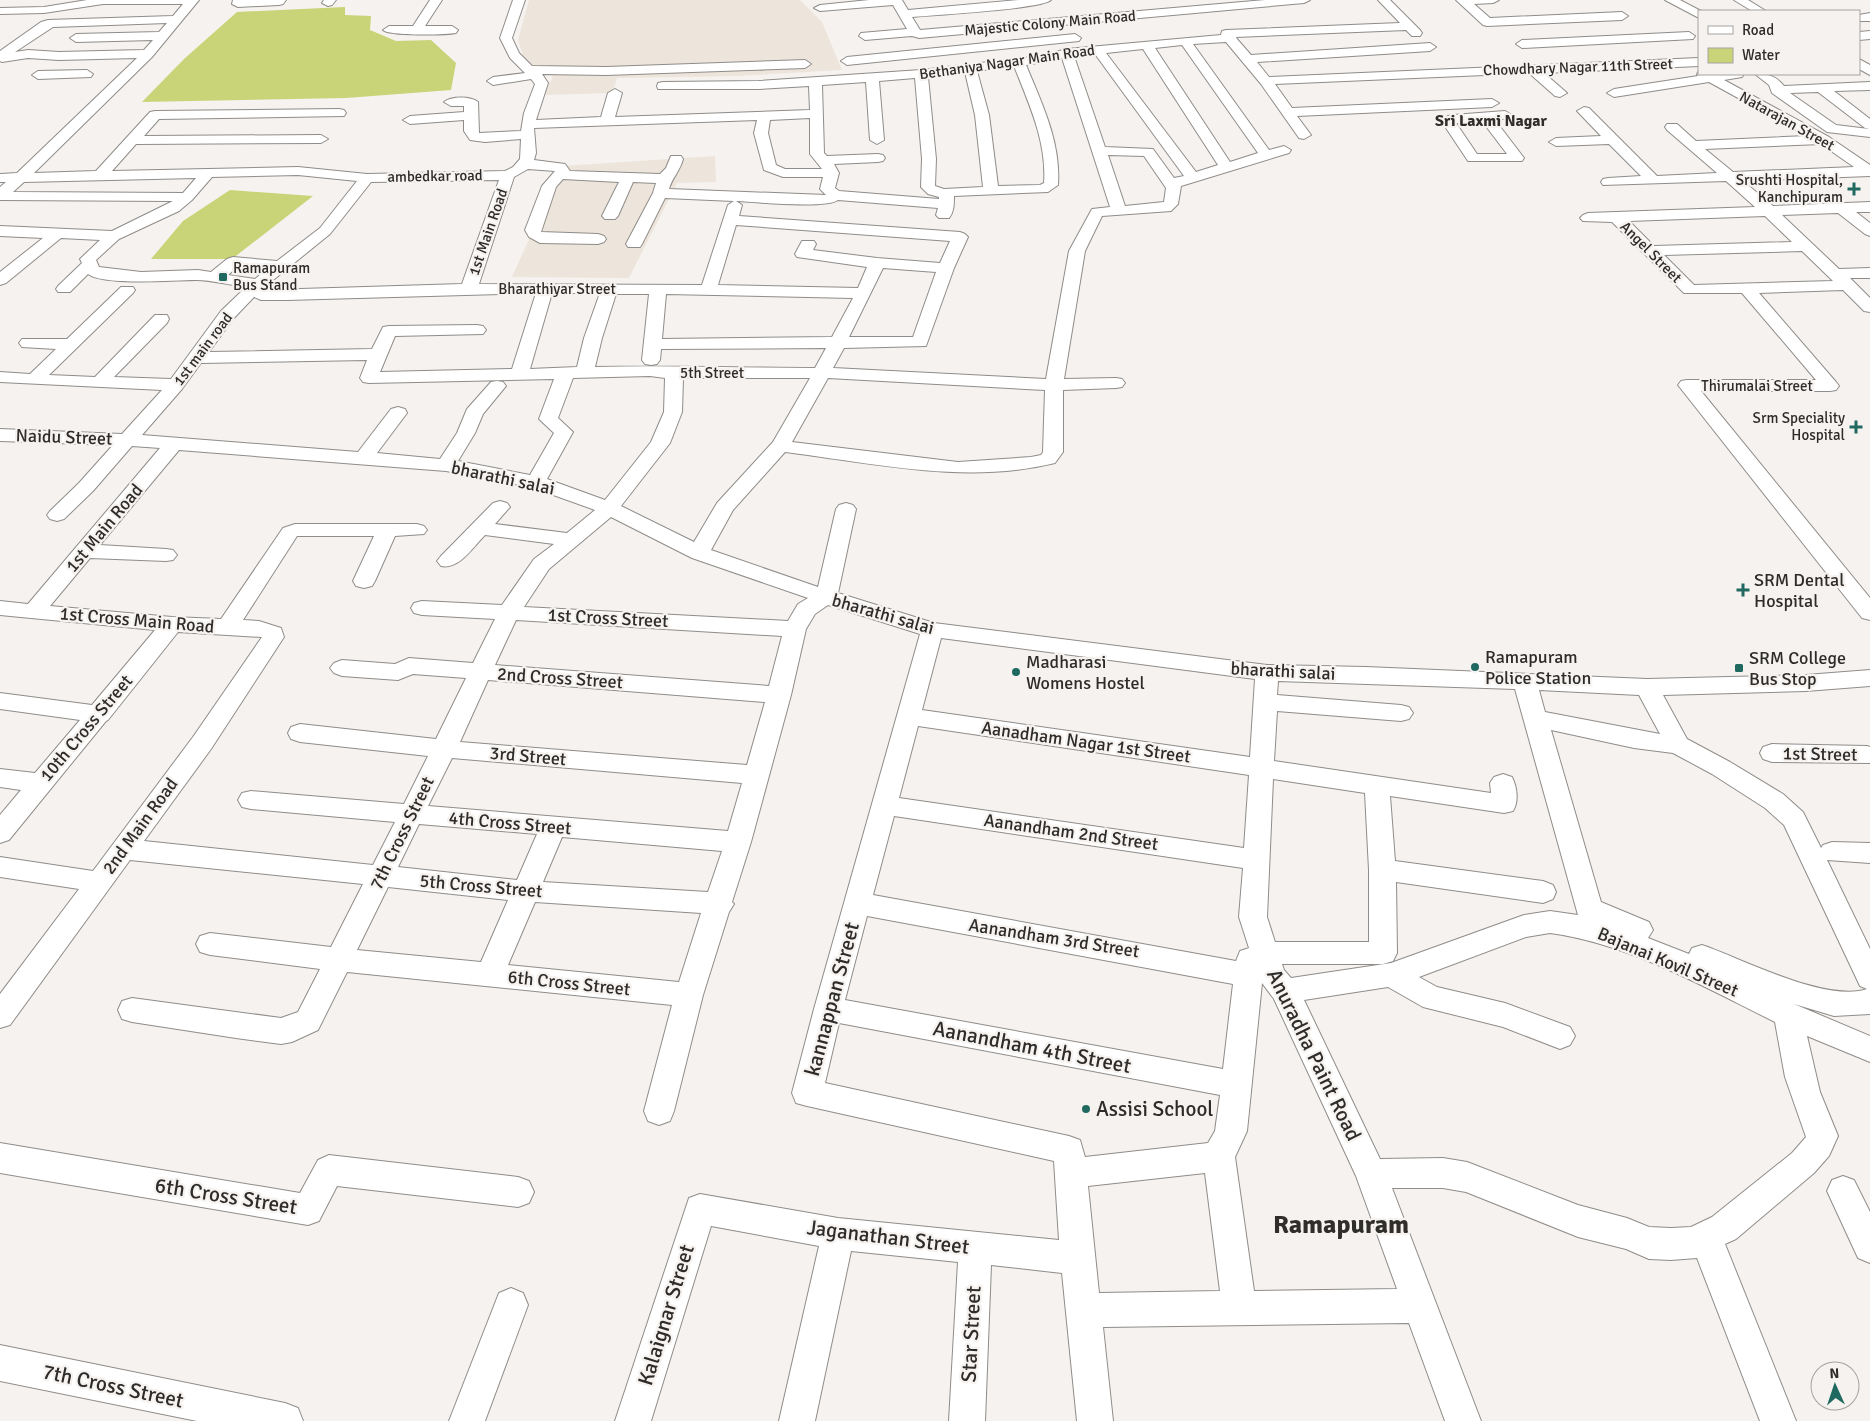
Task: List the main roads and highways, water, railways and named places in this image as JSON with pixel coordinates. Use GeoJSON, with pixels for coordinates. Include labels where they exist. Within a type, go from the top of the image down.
{"type":"FeatureCollection","features":[{"type":"Feature","properties":{"kind":"water"},"geometry":{"type":"Polygon","coordinates":[[[345,7],[345,15],[371,16],[370,30],[396,41],[431,40],[456,63],[451,90],[346,98],[142,102],[184,59],[237,12],[345,7]]]}},
{"type":"Feature","properties":{"kind":"water"},"geometry":{"type":"Polygon","coordinates":[[[230,190],[313,196],[232,259],[151,259],[183,221],[230,190]]]}},
{"type":"Feature","properties":{"kind":"place","name":"Srushti Hospital, Kanchipuram"},"geometry":{"type":"Point","coordinates":[1854,189]}},
{"type":"Feature","properties":{"kind":"place","name":"Ramapuram Bus Stand"},"geometry":{"type":"Point","coordinates":[223,277]}},
{"type":"Feature","properties":{"kind":"place","name":"Srm Speciality Hospital"},"geometry":{"type":"Point","coordinates":[1856,427]}},
{"type":"Feature","properties":{"kind":"place","name":"SRM Dental Hospital"},"geometry":{"type":"Point","coordinates":[1743,590]}},
{"type":"Feature","properties":{"kind":"place","name":"Ramapuram Police Station"},"geometry":{"type":"Point","coordinates":[1475,667]}},
{"type":"Feature","properties":{"kind":"place","name":"SRM College Bus Stop"},"geometry":{"type":"Point","coordinates":[1739,668]}},
{"type":"Feature","properties":{"kind":"place","name":"Madharasi Womens Hostel"},"geometry":{"type":"Point","coordinates":[1016,672]}},
{"type":"Feature","properties":{"kind":"place","name":"Assisi School"},"geometry":{"type":"Point","coordinates":[1086,1109]}},
{"type":"Feature","properties":{"kind":"district","name":"Sri Laxmi Nagar"},"geometry":{"type":"Point","coordinates":[1491,120]}},
{"type":"Feature","properties":{"kind":"district","name":"Ramapuram"},"geometry":{"type":"Point","coordinates":[1341,1224]}}]}
